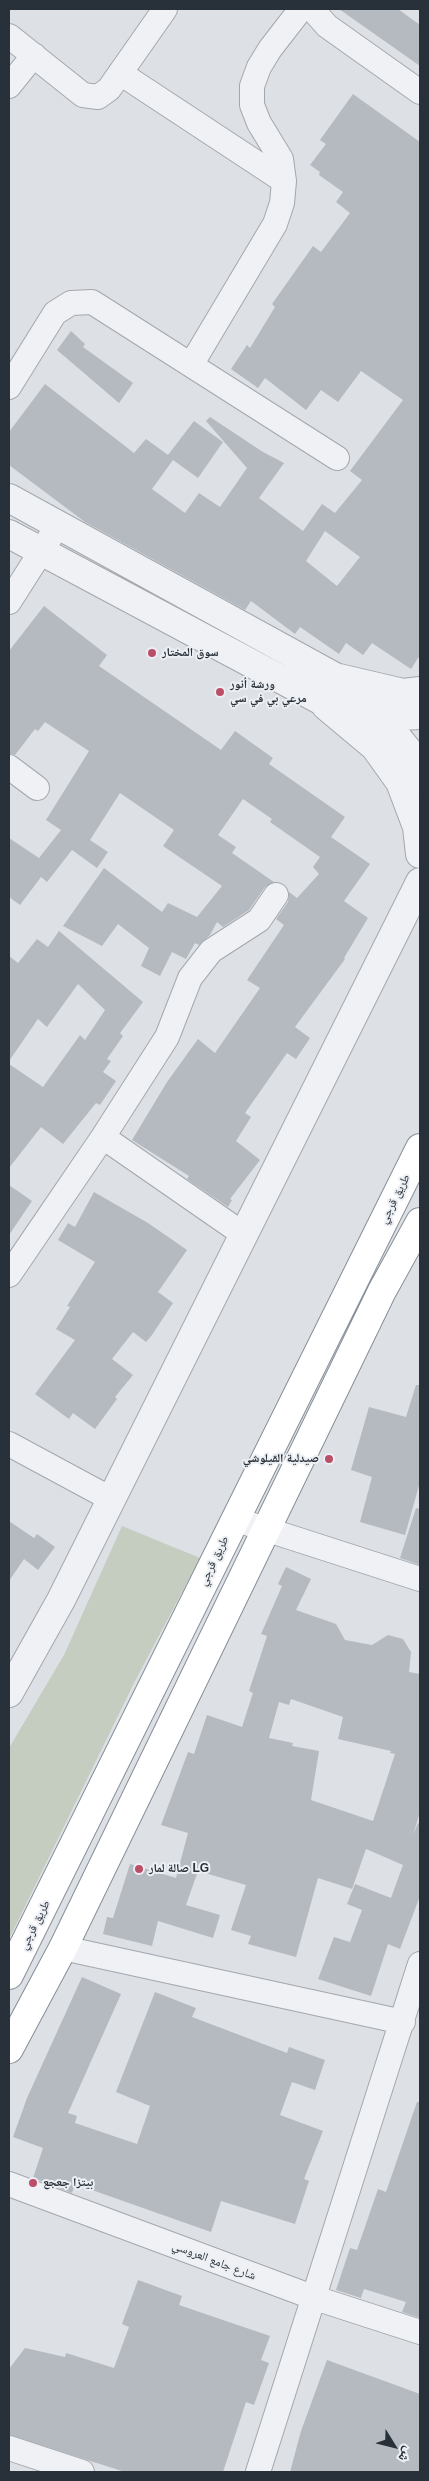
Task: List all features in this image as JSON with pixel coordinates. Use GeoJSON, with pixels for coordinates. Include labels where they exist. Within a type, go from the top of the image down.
{"type":"FeatureCollection","features":[{"type":"Feature","properties":{"kind":"highway","name":"طريق قرجي"},"geometry":{"type":"LineString","coordinates":[[9,1976],[79,1838],[234,1519],[420,1148]]}},
{"type":"Feature","properties":{"kind":"highway"},"geometry":{"type":"LineString","coordinates":[[9,2049],[63,1948],[382,1291],[420,1222]]}},
{"type":"Feature","properties":{"kind":"street"},"geometry":{"type":"LineString","coordinates":[[9,36],[83,95],[90,97],[104,94],[165,9]]}},
{"type":"Feature","properties":{"kind":"street"},"geometry":{"type":"LineString","coordinates":[[191,365],[275,224],[282,203],[284,181],[281,159],[259,123],[252,105],[252,86],[259,67],[270,48],[301,9]]}},
{"type":"Feature","properties":{"kind":"street"},"geometry":{"type":"LineString","coordinates":[[312,9],[320,20],[420,92]]}},
{"type":"Feature","properties":{"kind":"street"},"geometry":{"type":"LineString","coordinates":[[9,86],[34,55]]}},
{"type":"Feature","properties":{"kind":"street"},"geometry":{"type":"LineString","coordinates":[[120,73],[284,181]]}},
{"type":"Feature","properties":{"kind":"street"},"geometry":{"type":"LineString","coordinates":[[9,386],[55,313],[71,303],[92,302],[337,458]]}},
{"type":"Feature","properties":{"kind":"street"},"geometry":{"type":"LineString","coordinates":[[9,498],[335,677],[381,717],[410,753],[420,778]]}},
{"type":"Feature","properties":{"kind":"street"},"geometry":{"type":"LineString","coordinates":[[9,602],[58,526]]}},
{"type":"Feature","properties":{"kind":"street"},"geometry":{"type":"LineString","coordinates":[[9,534],[320,700],[381,717],[420,715]]}},
{"type":"Feature","properties":{"kind":"street"},"geometry":{"type":"LineString","coordinates":[[335,677],[402,692],[420,691]]}},
{"type":"Feature","properties":{"kind":"street"},"geometry":{"type":"LineString","coordinates":[[320,700],[375,747],[400,782],[417,827],[420,854]]}},
{"type":"Feature","properties":{"kind":"street"},"geometry":{"type":"LineString","coordinates":[[9,767],[37,788]]}},
{"type":"Feature","properties":{"kind":"street"},"geometry":{"type":"LineString","coordinates":[[9,1694],[61,1600],[420,882]]}},
{"type":"Feature","properties":{"kind":"street"},"geometry":{"type":"LineString","coordinates":[[9,1275],[103,1137],[167,1036],[190,978],[211,951],[259,920],[276,895]]}},
{"type":"Feature","properties":{"kind":"street"},"geometry":{"type":"LineString","coordinates":[[103,1137],[243,1234]]}},
{"type":"Feature","properties":{"kind":"street"},"geometry":{"type":"LineString","coordinates":[[9,1444],[111,1499]]}},
{"type":"Feature","properties":{"kind":"street"},"geometry":{"type":"LineString","coordinates":[[234,1519],[420,1579]]}},
{"type":"Feature","properties":{"kind":"street"},"geometry":{"type":"LineString","coordinates":[[63,1948],[402,2022]]}},
{"type":"Feature","properties":{"kind":"street"},"geometry":{"type":"LineString","coordinates":[[258,2472],[420,1964]]}},
{"type":"Feature","properties":{"kind":"street","name":"شارع جامع العروسي"},"geometry":{"type":"LineString","coordinates":[[9,2184],[315,2298],[420,2332]]}},
{"type":"Feature","properties":{"kind":"street"},"geometry":{"type":"LineString","coordinates":[[10,2454],[82,2472]]}},
{"type":"Feature","properties":{"kind":"green space"},"geometry":{"type":"Polygon","coordinates":[[[122,1526],[200,1558],[134,1683],[9,1939],[9,1748],[64,1655],[122,1526]]]}},
{"type":"Feature","properties":{"kind":"building"},"geometry":{"type":"Polygon","coordinates":[[[339,9],[398,9],[420,25],[420,66],[339,9]]]}},
{"type":"Feature","properties":{"kind":"building"},"geometry":{"type":"Polygon","coordinates":[[[353,94],[420,142],[420,655],[411,669],[372,643],[363,655],[346,643],[339,654],[300,627],[295,634],[251,601],[245,610],[85,522],[9,465],[9,432],[45,384],[134,453],[146,439],[168,455],[194,421],[223,442],[198,478],[173,460],[152,489],[185,513],[199,493],[220,507],[247,468],[206,421],[210,417],[263,452],[284,463],[259,498],[303,531],[322,504],[335,513],[362,480],[350,471],[403,400],[361,371],[338,402],[321,390],[306,410],[265,378],[258,388],[231,369],[247,345],[250,348],[275,307],[272,304],[313,246],[321,252],[350,213],[336,202],[343,192],[319,175],[320,172],[310,165],[326,144],[320,140],[353,94]],[[325,531],[306,561],[337,586],[360,557],[325,531]]]}},
{"type":"Feature","properties":{"kind":"building"},"geometry":{"type":"Polygon","coordinates":[[[71,331],[85,344],[83,347],[133,383],[119,403],[57,350],[71,331]]]}},
{"type":"Feature","properties":{"kind":"building"},"geometry":{"type":"Polygon","coordinates":[[[44,606],[107,655],[99,666],[221,750],[235,731],[273,758],[269,764],[345,817],[331,837],[370,864],[344,901],[368,918],[345,959],[295,1027],[310,1038],[296,1059],[287,1053],[245,1113],[251,1117],[236,1141],[260,1160],[230,1199],[232,1200],[228,1207],[187,1179],[189,1176],[132,1140],[167,1082],[198,1039],[215,1053],[260,988],[247,980],[284,925],[276,919],[288,902],[289,892],[297,898],[319,874],[313,867],[320,857],[270,822],[272,819],[243,799],[218,835],[236,847],[232,853],[274,882],[265,887],[249,910],[223,927],[217,922],[210,935],[199,945],[195,943],[186,959],[172,952],[160,976],[141,966],[149,948],[118,924],[102,946],[63,926],[104,868],[162,912],[168,903],[197,917],[222,886],[163,846],[174,830],[120,793],[90,840],[108,852],[97,868],[72,850],[47,882],[41,877],[20,905],[9,897],[9,838],[39,858],[61,830],[46,820],[89,751],[45,722],[38,731],[35,729],[15,755],[9,754],[9,651],[44,606]]]}},
{"type":"Feature","properties":{"kind":"building"},"geometry":{"type":"Polygon","coordinates":[[[59,931],[143,1002],[120,1033],[123,1036],[107,1059],[111,1061],[103,1072],[116,1081],[100,1105],[96,1103],[63,1144],[41,1127],[9,1168],[9,1064],[43,1087],[80,1035],[85,1040],[105,1010],[78,984],[47,1027],[38,1019],[9,1061],[9,956],[18,963],[37,939],[48,947],[59,931]]]}},
{"type":"Feature","properties":{"kind":"building"},"geometry":{"type":"Polygon","coordinates":[[[9,1185],[32,1201],[9,1235],[9,1185]]]}},
{"type":"Feature","properties":{"kind":"building"},"geometry":{"type":"Polygon","coordinates":[[[94,1192],[148,1223],[187,1250],[158,1292],[173,1303],[152,1335],[146,1342],[133,1332],[112,1359],[133,1375],[115,1397],[117,1399],[95,1429],[73,1413],[69,1419],[35,1394],[75,1340],[56,1329],[70,1307],[67,1306],[95,1262],[58,1240],[68,1223],[75,1227],[94,1192]]]}},
{"type":"Feature","properties":{"kind":"building"},"geometry":{"type":"Polygon","coordinates":[[[416,1385],[420,1385],[420,1482],[405,1535],[360,1522],[372,1477],[351,1470],[369,1407],[406,1417],[416,1385]]]}},
{"type":"Feature","properties":{"kind":"building"},"geometry":{"type":"Polygon","coordinates":[[[416,1508],[420,1509],[420,1565],[400,1558],[416,1508]]]}},
{"type":"Feature","properties":{"kind":"building"},"geometry":{"type":"Polygon","coordinates":[[[9,1521],[34,1538],[37,1534],[55,1547],[38,1570],[24,1559],[9,1581],[9,1521]]]}},
{"type":"Feature","properties":{"kind":"building"},"geometry":{"type":"Polygon","coordinates":[[[286,1567],[311,1579],[296,1610],[336,1624],[345,1640],[372,1645],[388,1635],[403,1639],[411,1652],[409,1672],[420,1674],[420,1812],[413,1835],[418,1823],[420,1824],[420,1896],[400,1949],[388,1944],[371,1996],[318,1979],[334,1937],[350,1942],[362,1910],[347,1904],[355,1884],[391,1898],[403,1865],[366,1849],[352,1889],[318,1878],[296,1957],[248,1944],[251,1936],[231,1930],[246,1885],[198,1871],[186,1905],[220,1915],[213,1938],[158,1921],[152,1946],[103,1934],[107,1917],[113,1918],[130,1864],[176,1878],[188,1833],[161,1825],[188,1752],[194,1754],[207,1715],[242,1727],[253,1693],[249,1691],[267,1636],[261,1634],[282,1586],[278,1584],[286,1567]],[[291,1699],[289,1705],[279,1702],[269,1738],[293,1743],[292,1746],[319,1751],[311,1800],[373,1821],[395,1754],[390,1753],[391,1751],[338,1739],[343,1717],[291,1699]]]}},
{"type":"Feature","properties":{"kind":"building"},"geometry":{"type":"Polygon","coordinates":[[[82,1977],[121,1994],[68,2113],[77,2116],[75,2123],[137,2144],[150,2106],[116,2092],[155,1992],[196,2008],[192,2017],[287,2053],[289,2047],[325,2060],[315,2090],[292,2082],[280,2115],[323,2131],[304,2179],[309,2181],[295,2224],[221,2201],[211,2232],[75,2184],[72,2193],[33,2178],[43,2148],[13,2137],[27,2098],[82,1977]]]}},
{"type":"Feature","properties":{"kind":"building"},"geometry":{"type":"Polygon","coordinates":[[[417,2102],[420,2102],[420,2318],[402,2312],[406,2302],[364,2289],[361,2298],[336,2290],[350,2248],[357,2250],[378,2189],[386,2192],[417,2102]]]}},
{"type":"Feature","properties":{"kind":"building"},"geometry":{"type":"Polygon","coordinates":[[[138,2280],[182,2296],[179,2305],[270,2336],[261,2360],[269,2363],[254,2405],[246,2402],[223,2472],[125,2472],[9,2435],[9,2369],[25,2348],[65,2357],[66,2353],[114,2368],[129,2327],[122,2324],[138,2280]]]}},
{"type":"Feature","properties":{"kind":"building"},"geometry":{"type":"Polygon","coordinates":[[[327,2360],[420,2394],[420,2472],[290,2472],[301,2431],[327,2360]]]}},
{"type":"Feature","properties":{"kind":"place","name":"سوق المختار"},"geometry":{"type":"Point","coordinates":[152,653]}},
{"type":"Feature","properties":{"kind":"place","name":"ورشة أنور مرعي بي في سي"},"geometry":{"type":"Point","coordinates":[220,692]}},
{"type":"Feature","properties":{"kind":"place","name":"صيدلية القيلوشي"},"geometry":{"type":"Point","coordinates":[329,1459]}},
{"type":"Feature","properties":{"kind":"place","name":"صالة لمار LG"},"geometry":{"type":"Point","coordinates":[139,1869]}},
{"type":"Feature","properties":{"kind":"place","name":"بيتزا جعجع"},"geometry":{"type":"Point","coordinates":[33,2183]}}]}
